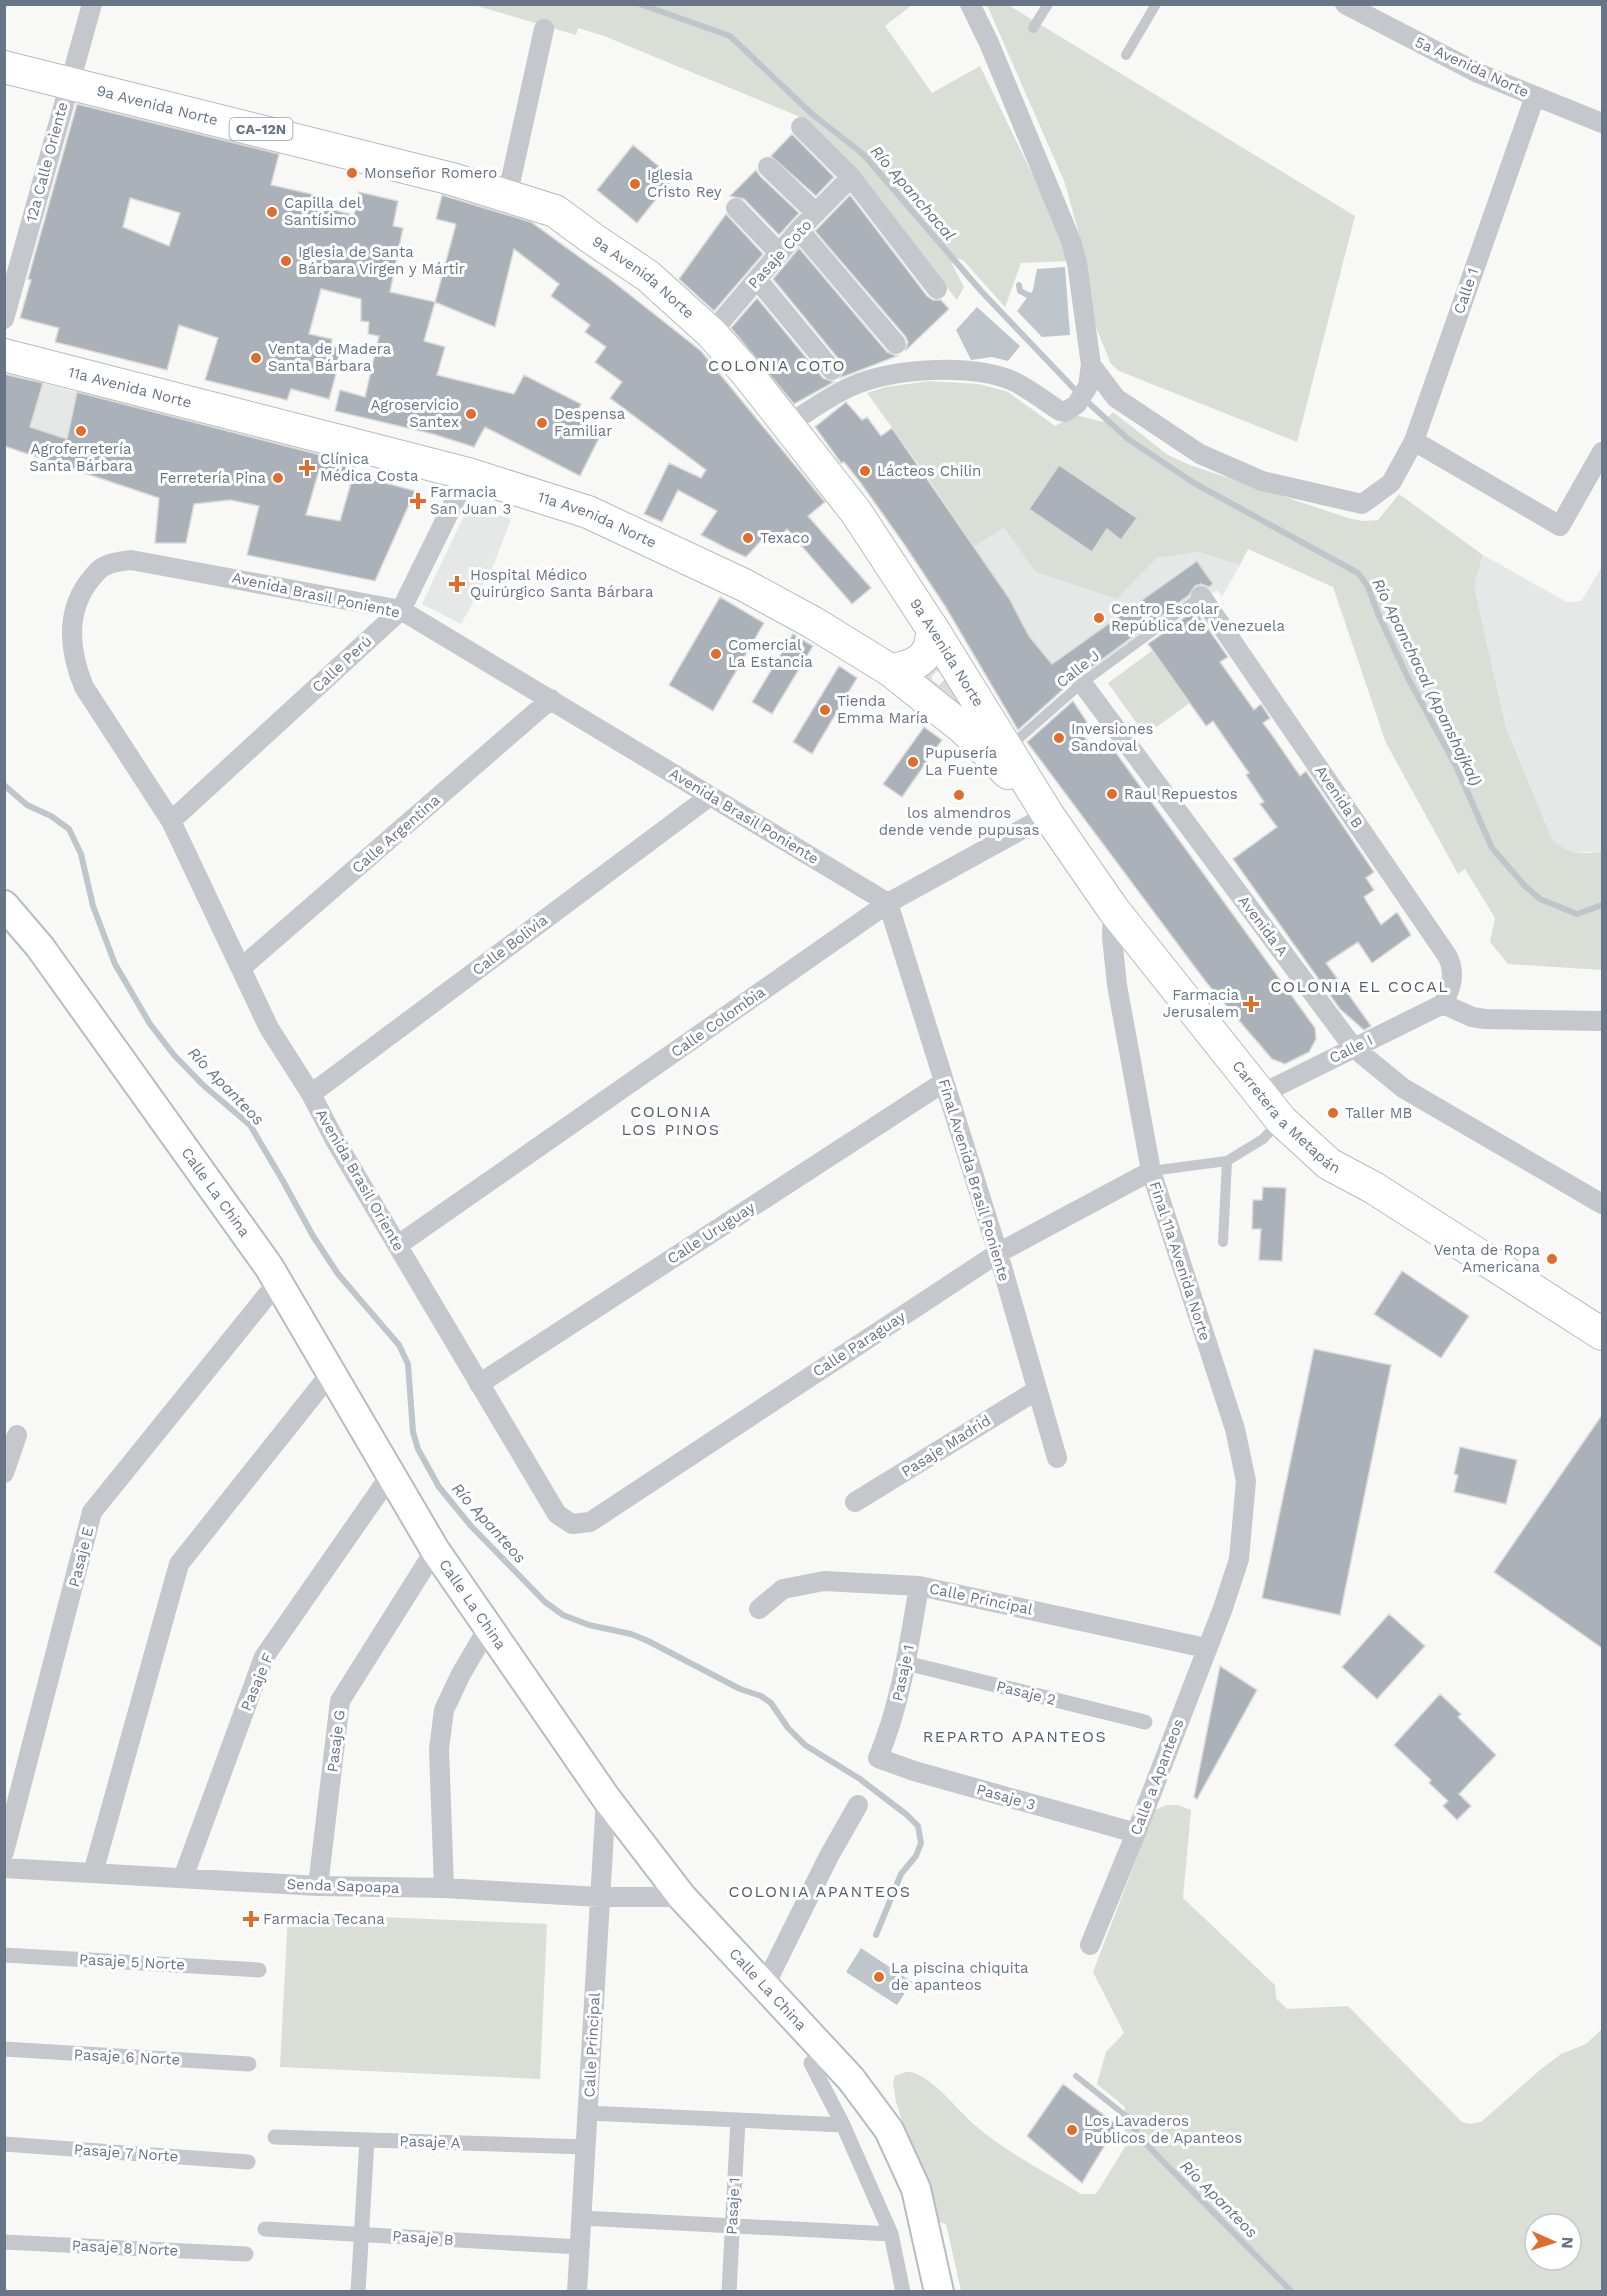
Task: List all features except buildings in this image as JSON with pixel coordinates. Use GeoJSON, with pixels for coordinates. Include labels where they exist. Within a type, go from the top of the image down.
{"type":"FeatureCollection","features":[{"type":"Feature","properties":{"kind":"main road","name":"9a Avenida Norte"},"geometry":{"type":"LineString","coordinates":[[4,67],[452,178],[555,211],[648,276],[711,333],[745,371],[856,512],[932,628],[1048,815]]}},
{"type":"Feature","properties":{"kind":"main road","name":"11a Avenida Norte"},"geometry":{"type":"LineString","coordinates":[[4,355],[468,474],[598,517],[744,585],[812,622],[890,670],[964,729],[1048,815]]}},
{"type":"Feature","properties":{"kind":"main road"},"geometry":{"type":"LineString","coordinates":[[890,670],[911,666],[924,656],[931,644],[932,628]]}},
{"type":"Feature","properties":{"kind":"main road","name":"Carretera a Metapán"},"geometry":{"type":"LineString","coordinates":[[1048,815],[1113,909],[1281,1120],[1329,1164],[1374,1188],[1602,1334]]}},
{"type":"Feature","properties":{"kind":"main road","name":"Calle La China"},"geometry":{"type":"LineString","coordinates":[[4,905],[40,947],[269,1267],[435,1550],[606,1798],[682,1896],[851,2079],[889,2130],[916,2189],[939,2292]]}},
{"type":"Feature","properties":{"kind":"street","name":"12a Calle Oriente"},"geometry":{"type":"LineString","coordinates":[[4,319],[92,4]]}},
{"type":"Feature","properties":{"kind":"street"},"geometry":{"type":"LineString","coordinates":[[787,425],[858,384],[889,376],[950,369],[976,371],[1008,379],[1065,412],[1077,404],[1088,386],[1090,365],[1077,263],[1071,241],[993,53],[970,4]]}},
{"type":"Feature","properties":{"kind":"street","name":"5a Avenida Norte"},"geometry":{"type":"LineString","coordinates":[[1345,5],[1478,73],[1602,123]]}},
{"type":"Feature","properties":{"kind":"street"},"geometry":{"type":"LineString","coordinates":[[504,196],[511,179],[544,29]]}},
{"type":"Feature","properties":{"kind":"street","name":"Calle 1"},"geometry":{"type":"LineString","coordinates":[[1090,365],[1116,398],[1200,454],[1262,481],[1362,504],[1390,483],[1414,441],[1535,96]]}},
{"type":"Feature","properties":{"kind":"street"},"geometry":{"type":"LineString","coordinates":[[801,127],[851,177],[937,289]]}},
{"type":"Feature","properties":{"kind":"street"},"geometry":{"type":"LineString","coordinates":[[768,166],[816,213]]}},
{"type":"Feature","properties":{"kind":"street","name":"Pasaje Coto"},"geometry":{"type":"LineString","coordinates":[[711,333],[799,230],[851,177]]}},
{"type":"Feature","properties":{"kind":"street"},"geometry":{"type":"LineString","coordinates":[[736,208],[779,253]]}},
{"type":"Feature","properties":{"kind":"street"},"geometry":{"type":"LineString","coordinates":[[799,230],[896,344]]}},
{"type":"Feature","properties":{"kind":"street"},"geometry":{"type":"LineString","coordinates":[[757,279],[832,370]]}},
{"type":"Feature","properties":{"kind":"street"},"geometry":{"type":"LineString","coordinates":[[1414,441],[1560,526],[1602,452]]}},
{"type":"Feature","properties":{"kind":"street","name":"Calle Perú"},"geometry":{"type":"LineString","coordinates":[[171,821],[401,610],[468,474]]}},
{"type":"Feature","properties":{"kind":"street","name":"Avenida Brasil Poniente"},"geometry":{"type":"LineString","coordinates":[[171,821],[84,687],[76,668],[71,642],[71,621],[80,594],[93,576],[103,567],[131,560],[401,610],[888,903]]}},
{"type":"Feature","properties":{"kind":"street","name":"Avenida B"},"geometry":{"type":"LineString","coordinates":[[1201,596],[1448,957],[1453,974],[1443,1004]]}},
{"type":"Feature","properties":{"kind":"street","name":"Avenida A"},"geometry":{"type":"LineString","coordinates":[[1082,683],[1353,1047],[1403,1088],[1602,1204]]}},
{"type":"Feature","properties":{"kind":"street","name":"Calle Argentina"},"geometry":{"type":"LineString","coordinates":[[241,968],[551,699]]}},
{"type":"Feature","properties":{"kind":"street","name":"Calle Bolivia"},"geometry":{"type":"LineString","coordinates":[[311,1094],[710,796]]}},
{"type":"Feature","properties":{"kind":"street","name":"Calle Colombia"},"geometry":{"type":"LineString","coordinates":[[398,1245],[888,903],[1048,815]]}},
{"type":"Feature","properties":{"kind":"street","name":"Avenida Brasil Oriente"},"geometry":{"type":"LineString","coordinates":[[171,821],[269,1028],[311,1094],[336,1142],[557,1514],[572,1524]]}},
{"type":"Feature","properties":{"kind":"street","name":"Final Avenida Brasil Poniente"},"geometry":{"type":"LineString","coordinates":[[888,903],[998,1253],[1036,1390],[1058,1458]]}},
{"type":"Feature","properties":{"kind":"street","name":"Final 11a Avenida Norte"},"geometry":{"type":"LineString","coordinates":[[1113,909],[1112,947],[1117,986],[1151,1171],[1235,1428],[1246,1481],[1239,1559],[1223,1608]]}},
{"type":"Feature","properties":{"kind":"street"},"geometry":{"type":"LineString","coordinates":[[1443,1004],[1472,1017],[1485,1019],[1602,1021]]}},
{"type":"Feature","properties":{"kind":"street","name":"Calle I"},"geometry":{"type":"LineString","coordinates":[[1260,1095],[1443,1004]]}},
{"type":"Feature","properties":{"kind":"street","name":"Calle Uruguay"},"geometry":{"type":"LineString","coordinates":[[479,1384],[944,1082]]}},
{"type":"Feature","properties":{"kind":"street","name":"Calle Paraguay"},"geometry":{"type":"LineString","coordinates":[[572,1524],[590,1522],[998,1253],[1151,1171]]}},
{"type":"Feature","properties":{"kind":"street","name":"Pasaje E"},"geometry":{"type":"LineString","coordinates":[[4,1852],[92,1512],[277,1283]]}},
{"type":"Feature","properties":{"kind":"street"},"geometry":{"type":"LineString","coordinates":[[93,1873],[179,1563],[330,1374]]}},
{"type":"Feature","properties":{"kind":"street","name":"Pasaje Madrid"},"geometry":{"type":"LineString","coordinates":[[855,1502],[1036,1390]]}},
{"type":"Feature","properties":{"kind":"street"},"geometry":{"type":"LineString","coordinates":[[4,1473],[16,1435]]}},
{"type":"Feature","properties":{"kind":"street","name":"Pasaje F"},"geometry":{"type":"LineString","coordinates":[[183,1878],[264,1657],[390,1476]]}},
{"type":"Feature","properties":{"kind":"street","name":"Pasaje G"},"geometry":{"type":"LineString","coordinates":[[318,1886],[340,1701],[435,1550]]}},
{"type":"Feature","properties":{"kind":"street","name":"Calle Principal"},"geometry":{"type":"LineString","coordinates":[[759,1608],[783,1589],[824,1581],[919,1586],[1206,1648]]}},
{"type":"Feature","properties":{"kind":"street","name":"Pasaje 1"},"geometry":{"type":"LineString","coordinates":[[878,1758],[888,1734],[906,1663],[919,1586]]}},
{"type":"Feature","properties":{"kind":"street","name":"Calle a Apanteos"},"geometry":{"type":"LineString","coordinates":[[1090,1945],[1223,1608]]}},
{"type":"Feature","properties":{"kind":"street"},"geometry":{"type":"LineString","coordinates":[[444,1888],[439,1749],[444,1710],[461,1674],[488,1628]]}},
{"type":"Feature","properties":{"kind":"street","name":"Pasaje 2"},"geometry":{"type":"LineString","coordinates":[[906,1663],[1145,1722]]}},
{"type":"Feature","properties":{"kind":"street","name":"Pasaje 3"},"geometry":{"type":"LineString","coordinates":[[878,1758],[914,1771],[1136,1833]]}},
{"type":"Feature","properties":{"kind":"street","name":"Calle Principal"},"geometry":{"type":"LineString","coordinates":[[577,2292],[606,1798]]}},
{"type":"Feature","properties":{"kind":"street"},"geometry":{"type":"LineString","coordinates":[[765,1985],[829,1856],[858,1805]]}},
{"type":"Feature","properties":{"kind":"street","name":"Senda Sapoapa"},"geometry":{"type":"LineString","coordinates":[[4,1868],[318,1886],[444,1888],[600,1896],[682,1896]]}},
{"type":"Feature","properties":{"kind":"street","name":"Pasaje 5 Norte"},"geometry":{"type":"LineString","coordinates":[[4,1955],[259,1970]]}},
{"type":"Feature","properties":{"kind":"street","name":"Pasaje 6 Norte"},"geometry":{"type":"LineString","coordinates":[[4,2049],[249,2064]]}},
{"type":"Feature","properties":{"kind":"street"},"geometry":{"type":"LineString","coordinates":[[811,2063],[843,2125],[891,2234],[903,2292]]}},
{"type":"Feature","properties":{"kind":"street"},"geometry":{"type":"LineString","coordinates":[[588,2114],[843,2125]]}},
{"type":"Feature","properties":{"kind":"street","name":"Pasaje 1"},"geometry":{"type":"LineString","coordinates":[[729,2292],[738,2120]]}},
{"type":"Feature","properties":{"kind":"street","name":"Pasaje A"},"geometry":{"type":"LineString","coordinates":[[275,2137],[586,2147]]}},
{"type":"Feature","properties":{"kind":"street"},"geometry":{"type":"LineString","coordinates":[[358,2292],[367,2140]]}},
{"type":"Feature","properties":{"kind":"street","name":"Pasaje 7 Norte"},"geometry":{"type":"LineString","coordinates":[[4,2144],[248,2162]]}},
{"type":"Feature","properties":{"kind":"street"},"geometry":{"type":"LineString","coordinates":[[582,2218],[891,2234]]}},
{"type":"Feature","properties":{"kind":"street","name":"Pasaje B"},"geometry":{"type":"LineString","coordinates":[[266,2229],[580,2247]]}},
{"type":"Feature","properties":{"kind":"street","name":"Pasaje 8 Norte"},"geometry":{"type":"LineString","coordinates":[[4,2242],[246,2254]]}},
{"type":"Feature","properties":{"kind":"lane"},"geometry":{"type":"LineString","coordinates":[[1033,28],[1048,4]]}},
{"type":"Feature","properties":{"kind":"lane"},"geometry":{"type":"LineString","coordinates":[[1126,55],[1156,4]]}},
{"type":"Feature","properties":{"kind":"lane","name":"Calle J"},"geometry":{"type":"LineString","coordinates":[[1007,748],[1082,683],[1201,596]]}},
{"type":"Feature","properties":{"kind":"lane"},"geometry":{"type":"LineString","coordinates":[[1151,1171],[1227,1161],[1263,1139],[1281,1120]]}},
{"type":"Feature","properties":{"kind":"lane"},"geometry":{"type":"LineString","coordinates":[[1223,1242],[1227,1161]]}},
{"type":"Feature","properties":{"kind":"shaded area"},"geometry":{"type":"Polygon","coordinates":[[[474,5],[912,5],[885,26],[932,93],[980,66],[1064,240],[1071,261],[1021,263],[1005,307],[964,261],[957,258],[952,264],[964,287],[957,300],[851,167],[798,116],[604,36],[578,28],[576,35],[474,5]]]}},
{"type":"Feature","properties":{"kind":"shaded area"},"geometry":{"type":"Polygon","coordinates":[[[987,5],[1008,5],[1355,216],[1297,442],[1119,371],[1111,364],[1088,308],[1085,256],[1065,183],[987,5]]]}},
{"type":"Feature","properties":{"kind":"shaded area"},"geometry":{"type":"Polygon","coordinates":[[[1065,267],[1070,335],[1042,337],[1017,311],[1033,290],[1037,269],[1065,267]]]}},
{"type":"Feature","properties":{"kind":"shaded area"},"geometry":{"type":"Polygon","coordinates":[[[977,307],[1020,346],[1008,361],[992,357],[971,360],[956,330],[977,307]]]}},
{"type":"Feature","properties":{"kind":"shaded area","name":"Agroferretería Santa Bárbara"},"geometry":{"type":"Polygon","coordinates":[[[31,380],[149,411],[139,462],[128,459],[120,486],[12,449],[31,380]]]}},
{"type":"Feature","properties":{"kind":"shaded area"},"geometry":{"type":"Polygon","coordinates":[[[929,381],[979,384],[1008,392],[1055,426],[1076,415],[1103,422],[1113,412],[1168,455],[1190,465],[1348,518],[1362,521],[1378,520],[1399,494],[1483,555],[1475,582],[1476,595],[1506,727],[1552,839],[1569,851],[1587,853],[1602,851],[1601,970],[1508,964],[1490,942],[1495,918],[1465,869],[1458,874],[1386,743],[1333,587],[1248,549],[1240,565],[1198,552],[1157,558],[1117,599],[1036,572],[1004,528],[974,547],[922,469],[867,393],[886,387],[929,381]]]}},
{"type":"Feature","properties":{"kind":"shaded area","name":"Hospital Médico Quirúrgico Santa Bárbara"},"geometry":{"type":"Polygon","coordinates":[[[469,505],[511,519],[494,564],[461,624],[422,604],[469,505]]]}},
{"type":"Feature","properties":{"kind":"shaded area","name":"Centro Escolar República de Venezuela"},"geometry":{"type":"Polygon","coordinates":[[[1004,528],[1037,572],[1117,599],[1157,558],[1198,552],[1240,565],[1222,597],[1217,590],[1077,691],[1029,636],[1009,598],[974,547],[1004,528]]]}},
{"type":"Feature","properties":{"kind":"shaded area"},"geometry":{"type":"Polygon","coordinates":[[[1483,555],[1567,602],[1581,601],[1602,567],[1602,851],[1574,853],[1562,849],[1552,839],[1506,726],[1476,595],[1475,582],[1483,555]]]}},
{"type":"Feature","properties":{"kind":"shaded area"},"geometry":{"type":"Polygon","coordinates":[[[1153,650],[1190,703],[1145,735],[1108,683],[1153,650]]]}},
{"type":"Feature","properties":{"kind":"shaded area"},"geometry":{"type":"Polygon","coordinates":[[[939,663],[964,708],[958,708],[925,677],[939,663]],[[937,671],[932,676],[932,680],[939,685],[945,679],[941,672],[937,671]]]}},
{"type":"Feature","properties":{"kind":"shaded area"},"geometry":{"type":"Polygon","coordinates":[[[1166,1805],[1178,1805],[1191,1810],[1183,1898],[1275,1985],[1276,1998],[1287,2009],[1348,2006],[1462,2122],[1470,2124],[1481,2122],[1540,2070],[1561,2054],[1586,2044],[1602,2029],[1602,2291],[961,2291],[946,2224],[935,2221],[896,2102],[893,2082],[895,2076],[911,2072],[917,2074],[941,2091],[976,2126],[1001,2145],[1081,2194],[1096,2194],[1125,2147],[1125,2107],[1097,2084],[1106,2052],[1124,2033],[1093,1972],[1155,1810],[1166,1805]]]}},
{"type":"Feature","properties":{"kind":"shaded area"},"geometry":{"type":"Polygon","coordinates":[[[288,1913],[547,1924],[540,2079],[280,2067],[288,1913]]]}},
{"type":"Feature","properties":{"kind":"shaded area","name":"La piscina chiquita de apanteos"},"geometry":{"type":"Polygon","coordinates":[[[861,1948],[912,1982],[897,2005],[846,1972],[861,1948]]]}},
{"type":"Feature","properties":{"kind":"waterway","name":"Río Apanchacal (Apanshajkal)"},"geometry":{"type":"LineString","coordinates":[[640,4],[730,36],[812,114],[863,154],[981,291],[1081,396],[1128,439],[1194,483],[1358,573],[1367,585],[1408,678],[1456,766],[1492,848],[1525,886],[1540,899],[1577,914],[1602,905]]}},
{"type":"Feature","properties":{"kind":"waterway"},"geometry":{"type":"LineString","coordinates":[[1019,285],[1020,291],[1030,296]]}},
{"type":"Feature","properties":{"kind":"waterway","name":"Río Apanteos"},"geometry":{"type":"LineString","coordinates":[[4,785],[27,805],[51,816],[69,829],[81,854],[93,906],[115,964],[150,1024],[174,1055],[203,1085],[250,1125],[313,1236],[338,1274],[399,1345],[408,1364],[413,1432],[418,1449],[439,1487],[471,1526],[545,1602],[563,1615],[589,1625],[631,1634],[740,1689],[761,1696],[771,1703],[788,1728],[805,1745],[860,1779],[918,1826],[921,1843],[916,1856],[901,1874],[876,1935]]}},
{"type":"Feature","properties":{"kind":"waterway","name":"Río Apanteos"},"geometry":{"type":"LineString","coordinates":[[1076,2076],[1126,2116],[1141,2139],[1292,2292]]}},
{"type":"Feature","properties":{"kind":"place","name":"Monseñor Romero"},"geometry":{"type":"Point","coordinates":[352,173]}},
{"type":"Feature","properties":{"kind":"place","name":"Iglesia Cristo Rey"},"geometry":{"type":"Point","coordinates":[635,184]}},
{"type":"Feature","properties":{"kind":"place","name":"Capilla del Santísimo"},"geometry":{"type":"Point","coordinates":[272,212]}},
{"type":"Feature","properties":{"kind":"place","name":"Iglesia de Santa Bárbara Virgen y Mártir"},"geometry":{"type":"Point","coordinates":[286,261]}},
{"type":"Feature","properties":{"kind":"place","name":"Venta de Madera Santa Bárbara"},"geometry":{"type":"Point","coordinates":[256,358]}},
{"type":"Feature","properties":{"kind":"place","name":"Agroservicio Santex"},"geometry":{"type":"Point","coordinates":[471,414]}},
{"type":"Feature","properties":{"kind":"place","name":"Despensa Familiar"},"geometry":{"type":"Point","coordinates":[542,423]}},
{"type":"Feature","properties":{"kind":"place","name":"Agroferretería Santa Bárbara"},"geometry":{"type":"Point","coordinates":[81,431]}},
{"type":"Feature","properties":{"kind":"place","name":"Clínica Médica Costa"},"geometry":{"type":"Point","coordinates":[307,468]}},
{"type":"Feature","properties":{"kind":"place","name":"Lácteos Chilin"},"geometry":{"type":"Point","coordinates":[865,471]}},
{"type":"Feature","properties":{"kind":"place","name":"Ferretería Pina"},"geometry":{"type":"Point","coordinates":[278,478]}},
{"type":"Feature","properties":{"kind":"place","name":"Farmacia San Juan 3"},"geometry":{"type":"Point","coordinates":[418,501]}},
{"type":"Feature","properties":{"kind":"place","name":"Texaco"},"geometry":{"type":"Point","coordinates":[748,538]}},
{"type":"Feature","properties":{"kind":"place","name":"Hospital Médico Quirúrgico Santa Bárbara"},"geometry":{"type":"Point","coordinates":[457,584]}},
{"type":"Feature","properties":{"kind":"place","name":"Centro Escolar República de Venezuela"},"geometry":{"type":"Point","coordinates":[1099,618]}},
{"type":"Feature","properties":{"kind":"place","name":"Comercial La Estancia"},"geometry":{"type":"Point","coordinates":[716,654]}},
{"type":"Feature","properties":{"kind":"place","name":"Tienda Emma María"},"geometry":{"type":"Point","coordinates":[825,710]}},
{"type":"Feature","properties":{"kind":"place","name":"Inversiones Sandoval"},"geometry":{"type":"Point","coordinates":[1059,738]}},
{"type":"Feature","properties":{"kind":"place","name":"Pupusería La Fuente"},"geometry":{"type":"Point","coordinates":[913,762]}},
{"type":"Feature","properties":{"kind":"place","name":"Raul Repuestos"},"geometry":{"type":"Point","coordinates":[1112,794]}},
{"type":"Feature","properties":{"kind":"place","name":"los almendros dende vende pupusas"},"geometry":{"type":"Point","coordinates":[959,795]}},
{"type":"Feature","properties":{"kind":"place","name":"Farmacia Jerusalem"},"geometry":{"type":"Point","coordinates":[1251,1004]}},
{"type":"Feature","properties":{"kind":"place","name":"Taller MB"},"geometry":{"type":"Point","coordinates":[1333,1113]}},
{"type":"Feature","properties":{"kind":"place","name":"Venta de Ropa Americana"},"geometry":{"type":"Point","coordinates":[1552,1259]}},
{"type":"Feature","properties":{"kind":"place","name":"Farmacia Tecana"},"geometry":{"type":"Point","coordinates":[251,1919]}},
{"type":"Feature","properties":{"kind":"place","name":"La piscina chiquita de apanteos"},"geometry":{"type":"Point","coordinates":[879,1977]}},
{"type":"Feature","properties":{"kind":"place","name":"Los Lavaderos Publicos de Apanteos"},"geometry":{"type":"Point","coordinates":[1072,2130]}},
{"type":"Feature","properties":{"kind":"district","name":"COLONIA COTO"},"geometry":{"type":"Point","coordinates":[777,365]}},
{"type":"Feature","properties":{"kind":"district","name":"COLONIA EL COCAL"},"geometry":{"type":"Point","coordinates":[1360,986]}},
{"type":"Feature","properties":{"kind":"district","name":"COLONIA LOS PINOS"},"geometry":{"type":"Point","coordinates":[671,1120]}},
{"type":"Feature","properties":{"kind":"district","name":"REPARTO APANTEOS"},"geometry":{"type":"Point","coordinates":[1015,1736]}},
{"type":"Feature","properties":{"kind":"district","name":"COLONIA APANTEOS"},"geometry":{"type":"Point","coordinates":[820,1891]}},
{"type":"Feature","properties":{"kind":"water label","name":"Río Apanchacal"},"geometry":{"type":"Point","coordinates":[913,193]}}]}
